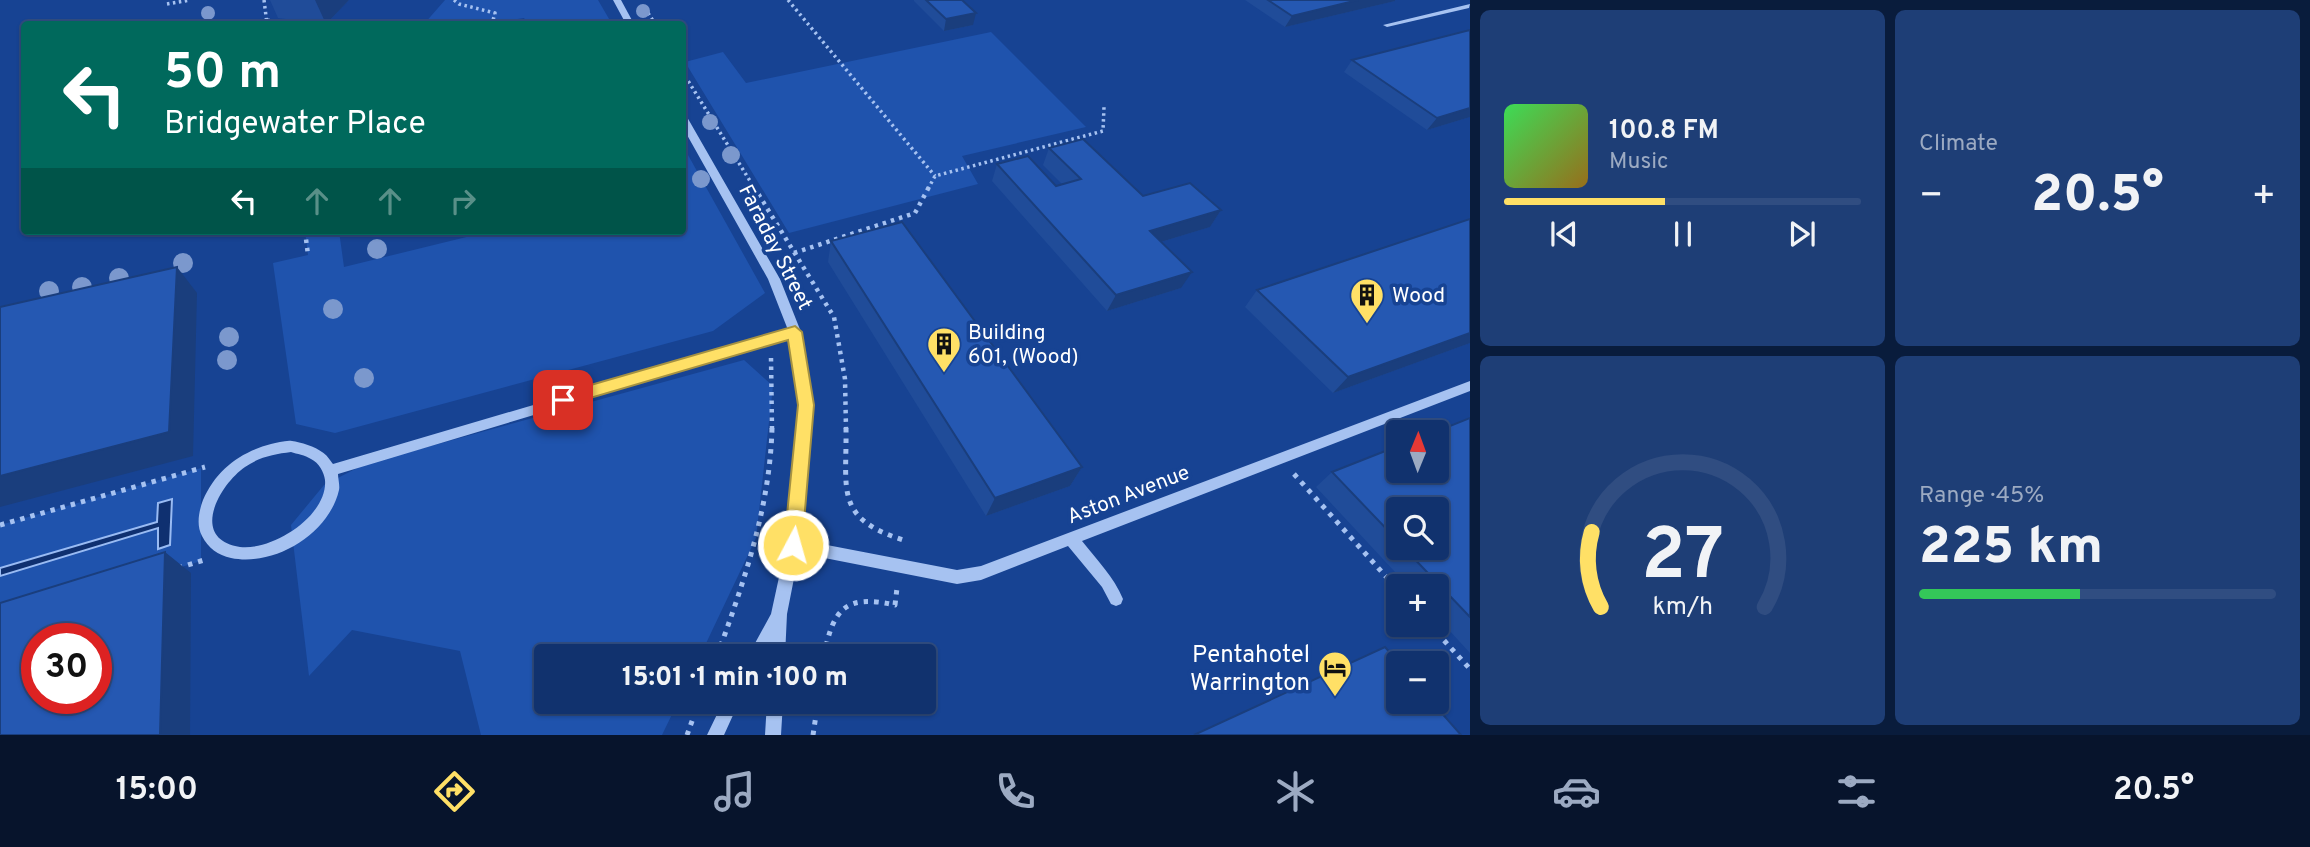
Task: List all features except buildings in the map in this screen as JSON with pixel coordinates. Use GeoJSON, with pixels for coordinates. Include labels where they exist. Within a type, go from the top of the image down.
{"type":"FeatureCollection","features":[{"type":"Feature","properties":{"kind":"street"},"geometry":{"type":"LineString","coordinates":[[617,0],[628,21]]}},
{"type":"Feature","properties":{"kind":"street"},"geometry":{"type":"LineString","coordinates":[[1459,0],[1469,6]]}},
{"type":"Feature","properties":{"kind":"street"},"geometry":{"type":"LineString","coordinates":[[1387,24],[1469,6]]}},
{"type":"Feature","properties":{"kind":"street","name":"Faraday Street"},"geometry":{"type":"LineString","coordinates":[[686,124],[774,279],[795,332],[806,405],[793,545],[779,614],[778,644]]}},
{"type":"Feature","properties":{"kind":"street"},"geometry":{"type":"LineString","coordinates":[[331,470],[770,337],[795,332]]}},
{"type":"Feature","properties":{"kind":"street","name":"Aston Avenue"},"geometry":{"type":"LineString","coordinates":[[793,545],[957,576],[981,573],[1470,386]]}},
{"type":"Feature","properties":{"kind":"street"},"geometry":{"type":"LineString","coordinates":[[291,446],[308,449],[323,457],[331,470],[333,486],[328,504],[315,523],[297,538],[259,553],[231,552],[216,544],[206,532],[204,516],[208,499],[218,482],[233,467],[271,449],[291,446]]}},
{"type":"Feature","properties":{"kind":"street"},"geometry":{"type":"LineString","coordinates":[[1070,540],[1107,582],[1116,599]]}},
{"type":"Feature","properties":{"kind":"street","name":"Faraday Street"},"geometry":{"type":"LineString","coordinates":[[763,644],[779,614]]}},
{"type":"Feature","properties":{"kind":"street"},"geometry":{"type":"LineString","coordinates":[[715,735],[726,714]]}},
{"type":"Feature","properties":{"kind":"street"},"geometry":{"type":"LineString","coordinates":[[773,735],[774,714]]}},
{"type":"Feature","properties":{"kind":"path"},"geometry":{"type":"LineString","coordinates":[[167,4],[190,0]]}},
{"type":"Feature","properties":{"kind":"path"},"geometry":{"type":"LineString","coordinates":[[264,0],[267,21]]}},
{"type":"Feature","properties":{"kind":"path"},"geometry":{"type":"LineString","coordinates":[[454,0],[459,4],[495,13],[493,21]]}},
{"type":"Feature","properties":{"kind":"path"},"geometry":{"type":"LineString","coordinates":[[788,0],[934,176]]}},
{"type":"Feature","properties":{"kind":"path"},"geometry":{"type":"LineString","coordinates":[[794,253],[915,213],[934,176],[1103,131],[1104,107]]}},
{"type":"Feature","properties":{"kind":"path"},"geometry":{"type":"LineString","coordinates":[[306,235],[308,255]]}},
{"type":"Feature","properties":{"kind":"path"},"geometry":{"type":"LineString","coordinates":[[722,644],[743,588],[760,528],[771,467],[774,404],[770,337]]}},
{"type":"Feature","properties":{"kind":"path"},"geometry":{"type":"LineString","coordinates":[[1279,458],[1386,577]]}},
{"type":"Feature","properties":{"kind":"path"},"geometry":{"type":"LineString","coordinates":[[0,525],[212,465]]}},
{"type":"Feature","properties":{"kind":"path"},"geometry":{"type":"LineString","coordinates":[[176,568],[231,552]]}},
{"type":"Feature","properties":{"kind":"path"},"geometry":{"type":"LineString","coordinates":[[826,644],[828,631],[837,613],[852,602],[870,598],[895,605]]}},
{"type":"Feature","properties":{"kind":"path"},"geometry":{"type":"LineString","coordinates":[[1441,637],[1470,669]]}},
{"type":"Feature","properties":{"kind":"path"},"geometry":{"type":"LineString","coordinates":[[687,735],[695,714]]}},
{"type":"Feature","properties":{"kind":"path"},"geometry":{"type":"LineString","coordinates":[[813,735],[816,714]]}},
{"type":"Feature","properties":{"kind":"shaded area"},"geometry":{"type":"Polygon","coordinates":[[[445,0],[598,0],[610,21],[526,21],[524,18],[504,21],[427,21],[445,0]]]}},
{"type":"Feature","properties":{"kind":"shaded area"},"geometry":{"type":"Polygon","coordinates":[[[991,32],[1086,127],[962,156],[978,184],[789,233],[686,62],[723,52],[746,83],[991,32]]]}},
{"type":"Feature","properties":{"kind":"shaded area"},"geometry":{"type":"Polygon","coordinates":[[[686,151],[765,293],[713,331],[335,433],[296,424],[273,263],[308,255],[306,235],[340,235],[344,267],[475,235],[686,235],[686,151]]]}},
{"type":"Feature","properties":{"kind":"shaded area"},"geometry":{"type":"Polygon","coordinates":[[[744,360],[773,386],[756,538],[706,644],[534,644],[534,714],[672,714],[662,735],[481,735],[460,651],[352,630],[309,676],[291,525],[324,485],[365,464],[744,360]]]}},
{"type":"Feature","properties":{"kind":"shaded area"},"geometry":{"type":"Polygon","coordinates":[[[201,468],[201,561],[0,623],[0,525],[201,468]]]}},
{"type":"Feature","properties":{"kind":"shaded area"},"geometry":{"type":"Polygon","coordinates":[[[172,499],[170,545],[158,549],[158,528],[0,576],[0,568],[157,522],[158,503],[172,499]]]}},
{"type":"Feature","properties":{"kind":"place","name":"Wood"},"geometry":{"type":"Point","coordinates":[1367,325]}},
{"type":"Feature","properties":{"kind":"place","name":"Building 601, (Wood)"},"geometry":{"type":"Point","coordinates":[944,374]}},
{"type":"Feature","properties":{"kind":"place","name":"Pentahotel Warrington"},"geometry":{"type":"Point","coordinates":[1335,698]}},
{"type":"Feature","properties":{"kind":"route"},"geometry":{"type":"LineString","coordinates":[[563,400],[770,337],[795,332],[806,405],[793,545]]}}]}
